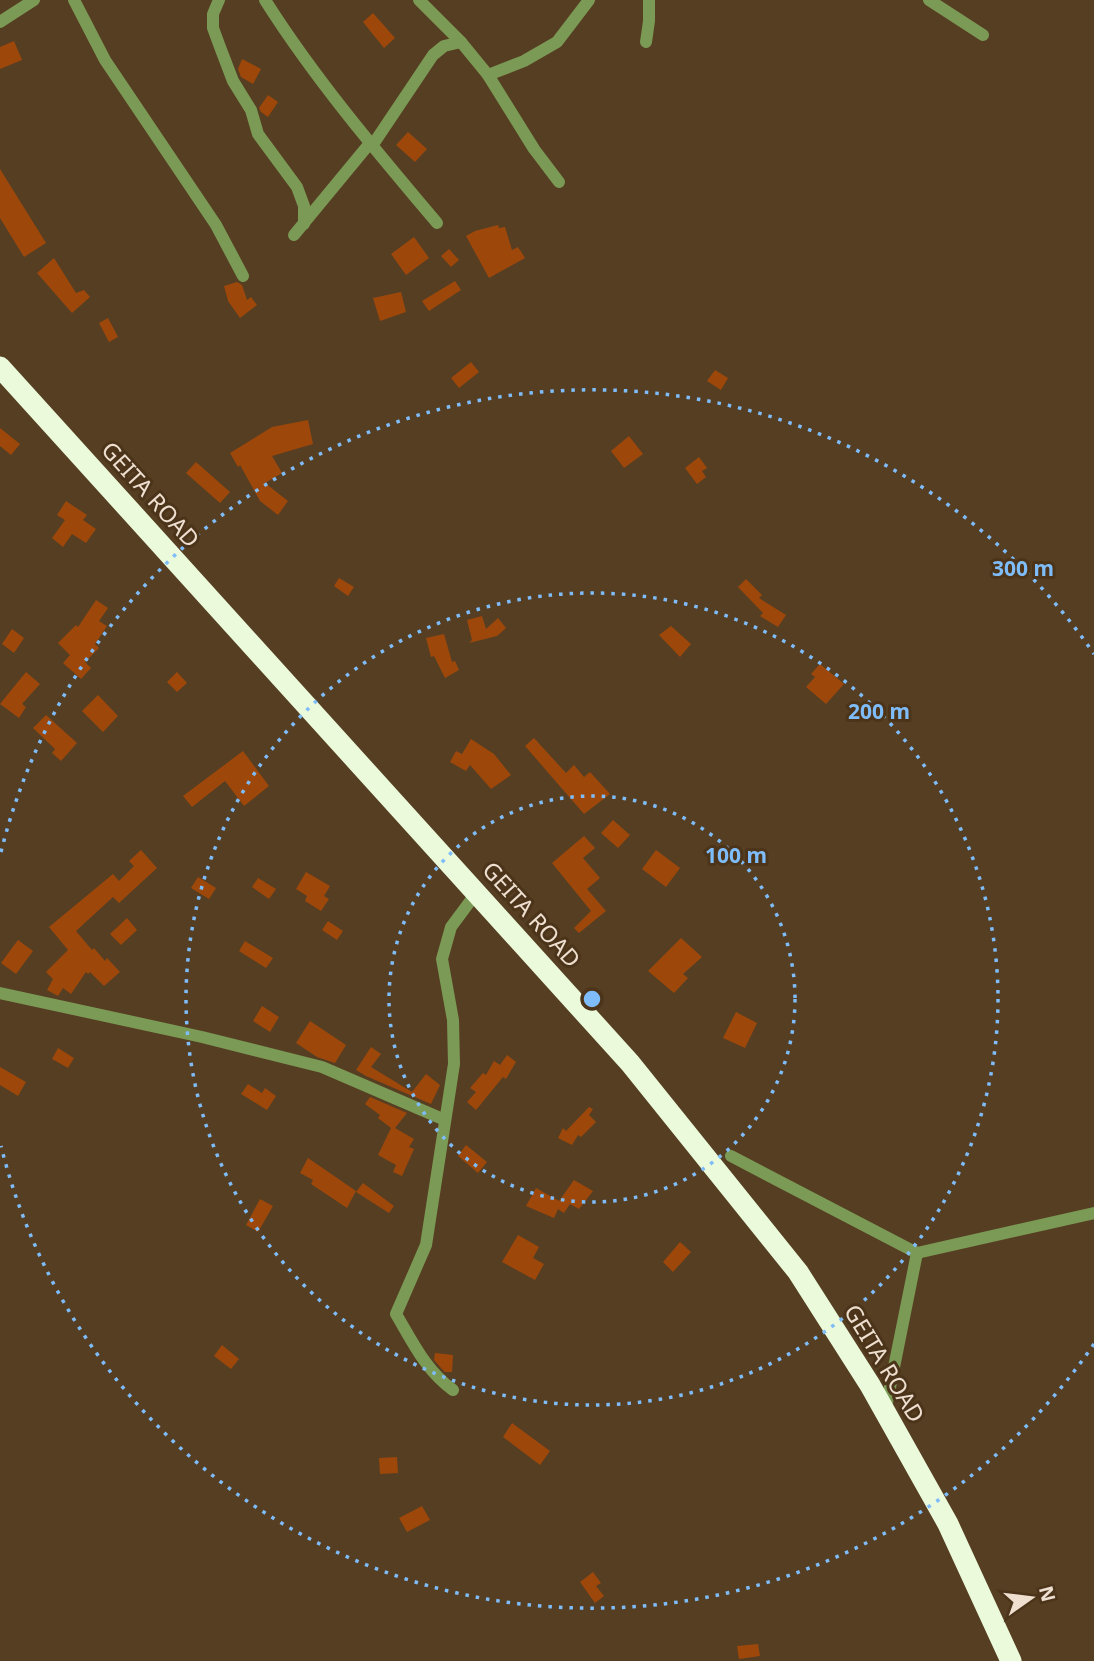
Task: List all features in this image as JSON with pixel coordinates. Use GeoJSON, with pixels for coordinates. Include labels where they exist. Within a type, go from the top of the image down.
{"type":"FeatureCollection","features":[{"type":"Feature","properties":{"kind":"highway","name":"GEITA ROAD"},"geometry":{"type":"LineString","coordinates":[[0,367],[630,1063],[798,1272],[885,1412],[947,1524],[1011,1661]]}},
{"type":"Feature","properties":{"kind":"street"},"geometry":{"type":"LineString","coordinates":[[0,22],[34,0]]}},
{"type":"Feature","properties":{"kind":"street"},"geometry":{"type":"LineString","coordinates":[[74,0],[105,60],[216,225],[243,276]]}},
{"type":"Feature","properties":{"kind":"street"},"geometry":{"type":"LineString","coordinates":[[219,0],[213,14],[212,28],[233,81],[251,110],[258,134],[297,187],[304,206],[304,224]]}},
{"type":"Feature","properties":{"kind":"street"},"geometry":{"type":"LineString","coordinates":[[265,0],[284,31],[371,144],[438,223]]}},
{"type":"Feature","properties":{"kind":"street"},"geometry":{"type":"LineString","coordinates":[[419,0],[461,42],[488,75],[534,149],[559,182]]}},
{"type":"Feature","properties":{"kind":"street"},"geometry":{"type":"LineString","coordinates":[[488,75],[524,61],[557,42],[589,0]]}},
{"type":"Feature","properties":{"kind":"street"},"geometry":{"type":"LineString","coordinates":[[646,42],[649,0]]}},
{"type":"Feature","properties":{"kind":"street"},"geometry":{"type":"LineString","coordinates":[[929,0],[983,35]]}},
{"type":"Feature","properties":{"kind":"street"},"geometry":{"type":"LineString","coordinates":[[294,234],[371,144],[437,50],[461,42]]}},
{"type":"Feature","properties":{"kind":"street"},"geometry":{"type":"LineString","coordinates":[[453,1390],[439,1380],[396,1314],[426,1245],[454,1064],[453,1031],[442,959],[451,927],[477,892]]}},
{"type":"Feature","properties":{"kind":"street"},"geometry":{"type":"LineString","coordinates":[[0,993],[190,1034],[322,1067],[445,1120]]}},
{"type":"Feature","properties":{"kind":"street"},"geometry":{"type":"LineString","coordinates":[[731,1156],[918,1253],[1094,1213]]}},
{"type":"Feature","properties":{"kind":"street"},"geometry":{"type":"LineString","coordinates":[[885,1412],[918,1253]]}},
{"type":"Feature","properties":{"kind":"building"},"geometry":{"type":"Polygon","coordinates":[[[373,13],[395,38],[384,48],[363,22],[373,13]]]}},
{"type":"Feature","properties":{"kind":"building"},"geometry":{"type":"Polygon","coordinates":[[[14,41],[22,60],[0,69],[0,47],[14,41]]]}},
{"type":"Feature","properties":{"kind":"building"},"geometry":{"type":"Polygon","coordinates":[[[242,59],[261,69],[253,84],[241,77],[238,69],[242,59]]]}},
{"type":"Feature","properties":{"kind":"building"},"geometry":{"type":"Polygon","coordinates":[[[268,95],[278,102],[268,117],[259,108],[268,95]]]}},
{"type":"Feature","properties":{"kind":"building"},"geometry":{"type":"Polygon","coordinates":[[[408,132],[427,149],[415,162],[396,145],[408,132]]]}},
{"type":"Feature","properties":{"kind":"building"},"geometry":{"type":"Polygon","coordinates":[[[0,169],[46,243],[24,257],[0,218],[0,169]]]}},
{"type":"Feature","properties":{"kind":"building"},"geometry":{"type":"Polygon","coordinates":[[[498,225],[499,228],[505,227],[512,250],[518,247],[525,258],[489,278],[466,236],[498,225]]]}},
{"type":"Feature","properties":{"kind":"building"},"geometry":{"type":"Polygon","coordinates":[[[414,237],[429,258],[406,275],[391,254],[414,237]]]}},
{"type":"Feature","properties":{"kind":"building"},"geometry":{"type":"Polygon","coordinates":[[[449,249],[459,260],[451,267],[441,256],[449,249]]]}},
{"type":"Feature","properties":{"kind":"building"},"geometry":{"type":"Polygon","coordinates":[[[54,258],[76,293],[84,290],[90,297],[72,313],[37,273],[54,258]]]}},
{"type":"Feature","properties":{"kind":"building"},"geometry":{"type":"Polygon","coordinates":[[[455,281],[461,290],[429,311],[422,301],[455,281]]]}},
{"type":"Feature","properties":{"kind":"building"},"geometry":{"type":"Polygon","coordinates":[[[237,282],[242,285],[247,300],[251,297],[257,305],[240,318],[228,301],[224,286],[237,282]]]}},
{"type":"Feature","properties":{"kind":"building"},"geometry":{"type":"Polygon","coordinates":[[[401,292],[406,312],[380,321],[373,298],[401,292]]]}},
{"type":"Feature","properties":{"kind":"building"},"geometry":{"type":"Polygon","coordinates":[[[108,318],[118,337],[109,342],[99,323],[108,318]]]}},
{"type":"Feature","properties":{"kind":"building"},"geometry":{"type":"Polygon","coordinates":[[[471,362],[479,372],[459,388],[451,378],[471,362]]]}},
{"type":"Feature","properties":{"kind":"building"},"geometry":{"type":"Polygon","coordinates":[[[715,370],[728,378],[721,390],[707,381],[715,370]]]}},
{"type":"Feature","properties":{"kind":"building"},"geometry":{"type":"Polygon","coordinates":[[[308,420],[313,444],[272,456],[282,473],[265,483],[288,501],[278,515],[260,501],[240,465],[238,467],[230,453],[272,427],[308,420]]]}},
{"type":"Feature","properties":{"kind":"building"},"geometry":{"type":"Polygon","coordinates":[[[0,428],[20,444],[11,455],[0,446],[0,428]]]}},
{"type":"Feature","properties":{"kind":"building"},"geometry":{"type":"Polygon","coordinates":[[[629,436],[643,454],[624,468],[611,451],[629,436]]]}},
{"type":"Feature","properties":{"kind":"building"},"geometry":{"type":"Polygon","coordinates":[[[699,457],[707,468],[702,471],[706,477],[697,484],[685,468],[699,457]]]}},
{"type":"Feature","properties":{"kind":"building"},"geometry":{"type":"Polygon","coordinates":[[[196,462],[230,492],[220,503],[186,473],[196,462]]]}},
{"type":"Feature","properties":{"kind":"building"},"geometry":{"type":"Polygon","coordinates":[[[66,501],[87,515],[83,520],[96,529],[86,543],[72,534],[63,547],[52,538],[65,520],[57,515],[66,501]]]}},
{"type":"Feature","properties":{"kind":"building"},"geometry":{"type":"Polygon","coordinates":[[[339,578],[354,587],[348,596],[334,586],[339,578]]]}},
{"type":"Feature","properties":{"kind":"building"},"geometry":{"type":"Polygon","coordinates":[[[746,579],[762,595],[759,598],[786,615],[778,627],[760,616],[763,613],[738,587],[746,579]]]}},
{"type":"Feature","properties":{"kind":"building"},"geometry":{"type":"Polygon","coordinates":[[[96,600],[108,608],[99,621],[107,626],[95,644],[99,648],[85,662],[91,668],[81,679],[63,663],[70,655],[58,643],[76,625],[78,627],[96,600]]]}},
{"type":"Feature","properties":{"kind":"building"},"geometry":{"type":"Polygon","coordinates":[[[482,616],[486,629],[498,618],[506,628],[497,636],[469,643],[472,640],[467,620],[482,616]]]}},
{"type":"Feature","properties":{"kind":"building"},"geometry":{"type":"Polygon","coordinates":[[[671,626],[691,644],[680,657],[659,635],[671,626]]]}},
{"type":"Feature","properties":{"kind":"building"},"geometry":{"type":"Polygon","coordinates":[[[12,629],[24,638],[14,653],[2,644],[12,629]]]}},
{"type":"Feature","properties":{"kind":"building"},"geometry":{"type":"Polygon","coordinates":[[[444,634],[452,662],[455,661],[459,670],[445,678],[434,656],[431,657],[426,638],[444,634]]]}},
{"type":"Feature","properties":{"kind":"building"},"geometry":{"type":"Polygon","coordinates":[[[820,664],[844,684],[826,704],[806,687],[815,677],[811,674],[820,664]]]}},
{"type":"Feature","properties":{"kind":"building"},"geometry":{"type":"Polygon","coordinates":[[[26,672],[40,684],[22,704],[26,707],[19,718],[0,704],[26,672]]]}},
{"type":"Feature","properties":{"kind":"building"},"geometry":{"type":"Polygon","coordinates":[[[177,672],[187,683],[177,692],[167,682],[177,672]]]}},
{"type":"Feature","properties":{"kind":"building"},"geometry":{"type":"Polygon","coordinates":[[[98,695],[118,716],[103,732],[82,711],[98,695]]]}},
{"type":"Feature","properties":{"kind":"building"},"geometry":{"type":"Polygon","coordinates":[[[46,715],[77,743],[61,761],[52,753],[55,749],[33,728],[46,715]]]}},
{"type":"Feature","properties":{"kind":"building"},"geometry":{"type":"Polygon","coordinates":[[[534,738],[566,773],[574,765],[584,777],[590,772],[610,794],[584,814],[525,746],[534,738]]]}},
{"type":"Feature","properties":{"kind":"building"},"geometry":{"type":"Polygon","coordinates":[[[471,739],[494,754],[511,775],[491,789],[470,765],[466,771],[450,762],[456,751],[462,754],[471,739]]]}},
{"type":"Feature","properties":{"kind":"building"},"geometry":{"type":"Polygon","coordinates":[[[243,751],[269,786],[244,806],[225,781],[192,807],[183,796],[243,751]]]}},
{"type":"Feature","properties":{"kind":"building"},"geometry":{"type":"Polygon","coordinates":[[[613,820],[630,835],[618,848],[601,833],[613,820]]]}},
{"type":"Feature","properties":{"kind":"building"},"geometry":{"type":"Polygon","coordinates":[[[584,836],[595,848],[583,858],[600,878],[587,889],[606,911],[579,933],[574,928],[591,911],[552,863],[584,836]]]}},
{"type":"Feature","properties":{"kind":"building"},"geometry":{"type":"Polygon","coordinates":[[[141,850],[157,868],[119,903],[113,897],[76,931],[92,950],[94,948],[105,961],[107,958],[120,972],[104,986],[90,972],[86,972],[71,994],[63,988],[58,996],[47,990],[53,979],[46,972],[68,950],[49,927],[113,874],[119,881],[134,866],[129,861],[141,850]]]}},
{"type":"Feature","properties":{"kind":"building"},"geometry":{"type":"Polygon","coordinates":[[[656,850],[680,868],[666,887],[642,869],[656,850]]]}},
{"type":"Feature","properties":{"kind":"building"},"geometry":{"type":"Polygon","coordinates":[[[306,872],[330,886],[324,896],[329,899],[321,911],[305,901],[307,896],[296,889],[306,872]]]}},
{"type":"Feature","properties":{"kind":"building"},"geometry":{"type":"Polygon","coordinates":[[[198,877],[216,888],[209,899],[191,888],[198,877]]]}},
{"type":"Feature","properties":{"kind":"building"},"geometry":{"type":"Polygon","coordinates":[[[258,878],[276,889],[269,899],[252,887],[258,878]]]}},
{"type":"Feature","properties":{"kind":"building"},"geometry":{"type":"Polygon","coordinates":[[[127,918],[137,930],[121,945],[110,934],[127,918]]]}},
{"type":"Feature","properties":{"kind":"building"},"geometry":{"type":"Polygon","coordinates":[[[328,921],[343,931],[337,940],[322,930],[328,921]]]}},
{"type":"Feature","properties":{"kind":"building"},"geometry":{"type":"Polygon","coordinates":[[[681,938],[702,957],[683,974],[688,978],[674,993],[648,971],[681,938]]]}},
{"type":"Feature","properties":{"kind":"building"},"geometry":{"type":"Polygon","coordinates":[[[18,940],[33,951],[16,974],[1,963],[18,940]]]}},
{"type":"Feature","properties":{"kind":"building"},"geometry":{"type":"Polygon","coordinates":[[[245,941],[273,958],[266,968],[239,951],[245,941]]]}},
{"type":"Feature","properties":{"kind":"building"},"geometry":{"type":"Polygon","coordinates":[[[262,1006],[279,1017],[270,1032],[253,1021],[262,1006]]]}},
{"type":"Feature","properties":{"kind":"building"},"geometry":{"type":"Polygon","coordinates":[[[736,1012],[757,1023],[745,1048],[723,1038],[736,1012]]]}},
{"type":"Feature","properties":{"kind":"building"},"geometry":{"type":"Polygon","coordinates":[[[310,1021],[346,1045],[335,1063],[317,1057],[296,1043],[310,1021]]]}},
{"type":"Feature","properties":{"kind":"building"},"geometry":{"type":"Polygon","coordinates":[[[371,1047],[381,1054],[371,1067],[412,1092],[426,1074],[440,1085],[431,1104],[356,1070],[371,1047]]]}},
{"type":"Feature","properties":{"kind":"building"},"geometry":{"type":"Polygon","coordinates":[[[58,1048],[74,1058],[68,1068],[52,1059],[58,1048]]]}},
{"type":"Feature","properties":{"kind":"building"},"geometry":{"type":"Polygon","coordinates":[[[507,1055],[516,1062],[506,1079],[503,1077],[476,1110],[467,1102],[476,1092],[470,1088],[483,1073],[486,1075],[494,1061],[500,1065],[507,1055]]]}},
{"type":"Feature","properties":{"kind":"building"},"geometry":{"type":"Polygon","coordinates":[[[0,1067],[26,1082],[18,1096],[0,1085],[0,1067]]]}},
{"type":"Feature","properties":{"kind":"building"},"geometry":{"type":"Polygon","coordinates":[[[248,1084],[262,1093],[265,1088],[276,1096],[267,1110],[241,1094],[248,1084]]]}},
{"type":"Feature","properties":{"kind":"building"},"geometry":{"type":"Polygon","coordinates":[[[370,1097],[407,1113],[395,1128],[414,1139],[409,1147],[414,1149],[402,1176],[393,1172],[396,1165],[378,1155],[391,1128],[365,1104],[370,1097]]]}},
{"type":"Feature","properties":{"kind":"building"},"geometry":{"type":"Polygon","coordinates":[[[589,1107],[593,1109],[589,1115],[596,1122],[581,1137],[578,1135],[572,1145],[558,1138],[563,1128],[566,1131],[589,1107]]]}},
{"type":"Feature","properties":{"kind":"building"},"geometry":{"type":"Polygon","coordinates":[[[466,1145],[487,1162],[478,1173],[458,1156],[466,1145]]]}},
{"type":"Feature","properties":{"kind":"building"},"geometry":{"type":"Polygon","coordinates":[[[308,1158],[356,1191],[347,1208],[311,1184],[313,1180],[300,1173],[308,1158]]]}},
{"type":"Feature","properties":{"kind":"building"},"geometry":{"type":"Polygon","coordinates":[[[574,1180],[593,1191],[579,1209],[570,1204],[564,1213],[558,1209],[554,1218],[526,1206],[536,1188],[559,1201],[574,1180]]]}},
{"type":"Feature","properties":{"kind":"building"},"geometry":{"type":"Polygon","coordinates":[[[363,1183],[394,1206],[389,1213],[356,1192],[363,1183]]]}},
{"type":"Feature","properties":{"kind":"building"},"geometry":{"type":"Polygon","coordinates":[[[260,1199],[273,1206],[258,1232],[246,1225],[260,1199]]]}},
{"type":"Feature","properties":{"kind":"building"},"geometry":{"type":"Polygon","coordinates":[[[518,1235],[539,1247],[533,1258],[544,1264],[535,1280],[502,1262],[518,1235]]]}},
{"type":"Feature","properties":{"kind":"building"},"geometry":{"type":"Polygon","coordinates":[[[680,1242],[691,1252],[673,1272],[663,1262],[680,1242]]]}},
{"type":"Feature","properties":{"kind":"building"},"geometry":{"type":"Polygon","coordinates":[[[222,1345],[239,1359],[231,1369],[214,1356],[222,1345]]]}},
{"type":"Feature","properties":{"kind":"building"},"geometry":{"type":"Polygon","coordinates":[[[435,1353],[453,1355],[452,1372],[445,1372],[441,1368],[434,1360],[435,1353]]]}},
{"type":"Feature","properties":{"kind":"building"},"geometry":{"type":"Polygon","coordinates":[[[512,1423],[550,1451],[540,1465],[503,1437],[512,1423]]]}},
{"type":"Feature","properties":{"kind":"building"},"geometry":{"type":"Polygon","coordinates":[[[397,1457],[398,1473],[380,1474],[379,1458],[397,1457]]]}},
{"type":"Feature","properties":{"kind":"building"},"geometry":{"type":"Polygon","coordinates":[[[422,1506],[430,1520],[407,1532],[399,1518],[422,1506]]]}},
{"type":"Feature","properties":{"kind":"building"},"geometry":{"type":"Polygon","coordinates":[[[593,1572],[601,1583],[596,1586],[604,1596],[595,1603],[580,1582],[593,1572]]]}},
{"type":"Feature","properties":{"kind":"building"},"geometry":{"type":"Polygon","coordinates":[[[758,1644],[760,1656],[739,1659],[737,1646],[758,1644]]]}}]}
